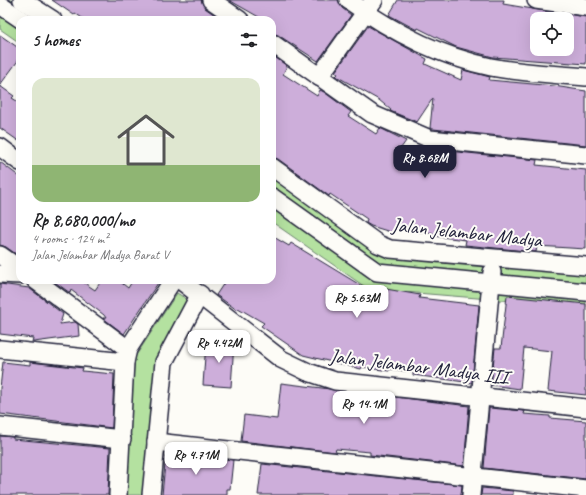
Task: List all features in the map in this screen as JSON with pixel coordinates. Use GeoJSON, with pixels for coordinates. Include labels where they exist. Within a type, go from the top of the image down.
{"type":"FeatureCollection","features":[{"type":"Feature","properties":{"kind":"street"},"geometry":{"type":"LineString","coordinates":[[22,0],[47,16]]}},
{"type":"Feature","properties":{"kind":"street"},"geometry":{"type":"LineString","coordinates":[[211,0],[234,16]]}},
{"type":"Feature","properties":{"kind":"street"},"geometry":{"type":"LineString","coordinates":[[348,0],[370,6],[417,43],[468,62],[493,67],[586,77]]}},
{"type":"Feature","properties":{"kind":"street"},"geometry":{"type":"LineString","coordinates":[[536,0],[586,7]]}},
{"type":"Feature","properties":{"kind":"street"},"geometry":{"type":"LineString","coordinates":[[0,5],[16,16]]}},
{"type":"Feature","properties":{"kind":"street"},"geometry":{"type":"LineString","coordinates":[[320,77],[370,6]]}},
{"type":"Feature","properties":{"kind":"street"},"geometry":{"type":"LineString","coordinates":[[276,46],[372,114],[430,139],[586,155]]}},
{"type":"Feature","properties":{"kind":"street"},"geometry":{"type":"LineString","coordinates":[[0,147],[16,159]]}},
{"type":"Feature","properties":{"kind":"street","name":"Jalan Jelambar Madya"},"geometry":{"type":"LineString","coordinates":[[276,170],[383,247],[390,249],[586,266]]}},
{"type":"Feature","properties":{"kind":"street"},"geometry":{"type":"LineString","coordinates":[[276,200],[378,272],[586,292]]}},
{"type":"Feature","properties":{"kind":"street"},"geometry":{"type":"LineString","coordinates":[[0,255],[16,266]]}},
{"type":"Feature","properties":{"kind":"street"},"geometry":{"type":"LineString","coordinates":[[471,495],[494,258]]}},
{"type":"Feature","properties":{"kind":"street"},"geometry":{"type":"LineString","coordinates":[[0,274],[16,275]]}},
{"type":"Feature","properties":{"kind":"street"},"geometry":{"type":"LineString","coordinates":[[40,284],[127,356]]}},
{"type":"Feature","properties":{"kind":"street"},"geometry":{"type":"LineString","coordinates":[[118,495],[127,356],[171,284]]}},
{"type":"Feature","properties":{"kind":"street","name":"Jalan Jelambar Madya III"},"geometry":{"type":"LineString","coordinates":[[186,284],[281,358],[308,372],[334,381],[586,408]]}},
{"type":"Feature","properties":{"kind":"street"},"geometry":{"type":"LineString","coordinates":[[151,495],[164,362],[200,294]]}},
{"type":"Feature","properties":{"kind":"street"},"geometry":{"type":"LineString","coordinates":[[0,349],[127,356]]}},
{"type":"Feature","properties":{"kind":"street"},"geometry":{"type":"LineString","coordinates":[[0,426],[122,439]]}},
{"type":"Feature","properties":{"kind":"street"},"geometry":{"type":"LineString","coordinates":[[156,442],[586,489]]}},
{"type":"Feature","properties":{"kind":"green space"},"geometry":{"type":"Polygon","coordinates":[[[0,0],[34,0],[57,16],[16,16],[16,40],[0,29],[0,0]]]}},
{"type":"Feature","properties":{"kind":"green space"},"geometry":{"type":"Polygon","coordinates":[[[276,164],[390,241],[586,263],[586,307],[368,289],[276,225],[276,164]]]}},
{"type":"Feature","properties":{"kind":"green space"},"geometry":{"type":"Polygon","coordinates":[[[177,293],[188,300],[160,360],[147,495],[121,495],[135,357],[177,293]]]}},
{"type":"Feature","properties":{"kind":"building"},"geometry":{"type":"Polygon","coordinates":[[[52,0],[201,0],[205,8],[216,16],[79,16],[75,13],[74,15],[52,0]]]}},
{"type":"Feature","properties":{"kind":"building"},"geometry":{"type":"Polygon","coordinates":[[[229,0],[338,0],[342,8],[351,15],[318,61],[276,34],[276,16],[257,16],[229,0]]]}},
{"type":"Feature","properties":{"kind":"building"},"geometry":{"type":"Polygon","coordinates":[[[398,0],[504,0],[503,4],[551,12],[530,12],[530,56],[574,56],[574,15],[586,17],[586,64],[493,57],[456,47],[418,28],[417,30],[389,15],[398,0]]]}},
{"type":"Feature","properties":{"kind":"building"},"geometry":{"type":"Polygon","coordinates":[[[368,26],[427,59],[425,64],[461,80],[463,70],[490,77],[489,80],[554,86],[586,91],[586,145],[433,129],[430,128],[433,98],[417,122],[390,111],[391,110],[379,100],[336,76],[338,74],[335,72],[368,26]]]}},
{"type":"Feature","properties":{"kind":"building"},"geometry":{"type":"Polygon","coordinates":[[[0,35],[16,46],[16,63],[0,85],[0,35]]]}},
{"type":"Feature","properties":{"kind":"building"},"geometry":{"type":"Polygon","coordinates":[[[276,58],[287,66],[283,74],[317,96],[320,90],[324,92],[351,112],[348,116],[376,134],[380,128],[406,141],[396,155],[427,158],[428,149],[537,160],[536,165],[586,170],[586,249],[537,246],[536,252],[465,245],[466,240],[433,236],[433,234],[396,228],[394,233],[366,223],[367,219],[330,194],[329,196],[276,158],[276,58]]]}},
{"type":"Feature","properties":{"kind":"building"},"geometry":{"type":"Polygon","coordinates":[[[0,86],[14,96],[12,98],[16,100],[16,139],[0,128],[0,86]]]}},
{"type":"Feature","properties":{"kind":"building"},"geometry":{"type":"Polygon","coordinates":[[[0,162],[16,174],[16,254],[6,247],[0,245],[0,162]]]}},
{"type":"Feature","properties":{"kind":"building"},"geometry":{"type":"Polygon","coordinates":[[[276,238],[289,246],[291,243],[360,285],[385,293],[386,289],[420,295],[419,298],[479,305],[472,383],[413,375],[413,372],[389,369],[389,371],[362,367],[361,369],[303,355],[261,326],[264,323],[238,308],[237,310],[216,295],[223,284],[276,284],[276,238]]]}},
{"type":"Feature","properties":{"kind":"building"},"geometry":{"type":"Polygon","coordinates":[[[0,284],[29,288],[63,314],[60,324],[75,322],[78,324],[79,336],[32,342],[33,338],[0,334],[0,284]]]}},
{"type":"Feature","properties":{"kind":"building"},"geometry":{"type":"Polygon","coordinates":[[[58,284],[86,284],[95,290],[99,284],[123,284],[128,288],[130,284],[157,284],[124,334],[103,318],[106,318],[104,315],[71,290],[70,293],[58,284]]]}},
{"type":"Feature","properties":{"kind":"building"},"geometry":{"type":"Polygon","coordinates":[[[507,296],[586,304],[586,395],[548,391],[552,351],[524,348],[520,389],[491,385],[495,348],[501,348],[507,296]]]}},
{"type":"Feature","properties":{"kind":"building"},"geometry":{"type":"Polygon","coordinates":[[[206,342],[234,343],[231,387],[203,385],[206,342]]]}},
{"type":"Feature","properties":{"kind":"building"},"geometry":{"type":"Polygon","coordinates":[[[3,362],[30,365],[30,362],[83,368],[82,371],[114,374],[112,428],[0,414],[0,388],[3,362]]]}},
{"type":"Feature","properties":{"kind":"building"},"geometry":{"type":"Polygon","coordinates":[[[281,383],[469,406],[464,466],[370,455],[370,452],[336,449],[335,452],[241,441],[244,415],[277,419],[281,383]]]}},
{"type":"Feature","properties":{"kind":"building"},"geometry":{"type":"Polygon","coordinates":[[[489,408],[525,411],[524,414],[550,416],[550,418],[586,421],[586,479],[484,468],[489,408]]]}},
{"type":"Feature","properties":{"kind":"building"},"geometry":{"type":"Polygon","coordinates":[[[0,436],[13,437],[13,439],[110,448],[108,495],[0,495],[0,436]]]}},
{"type":"Feature","properties":{"kind":"building"},"geometry":{"type":"Polygon","coordinates":[[[166,453],[233,460],[230,489],[227,489],[227,495],[162,495],[166,453]]]}},
{"type":"Feature","properties":{"kind":"building"},"geometry":{"type":"Polygon","coordinates":[[[262,464],[462,485],[461,495],[258,495],[262,464]]]}},
{"type":"Feature","properties":{"kind":"building"},"geometry":{"type":"Polygon","coordinates":[[[482,488],[513,491],[513,495],[481,495],[482,488]]]}}]}
